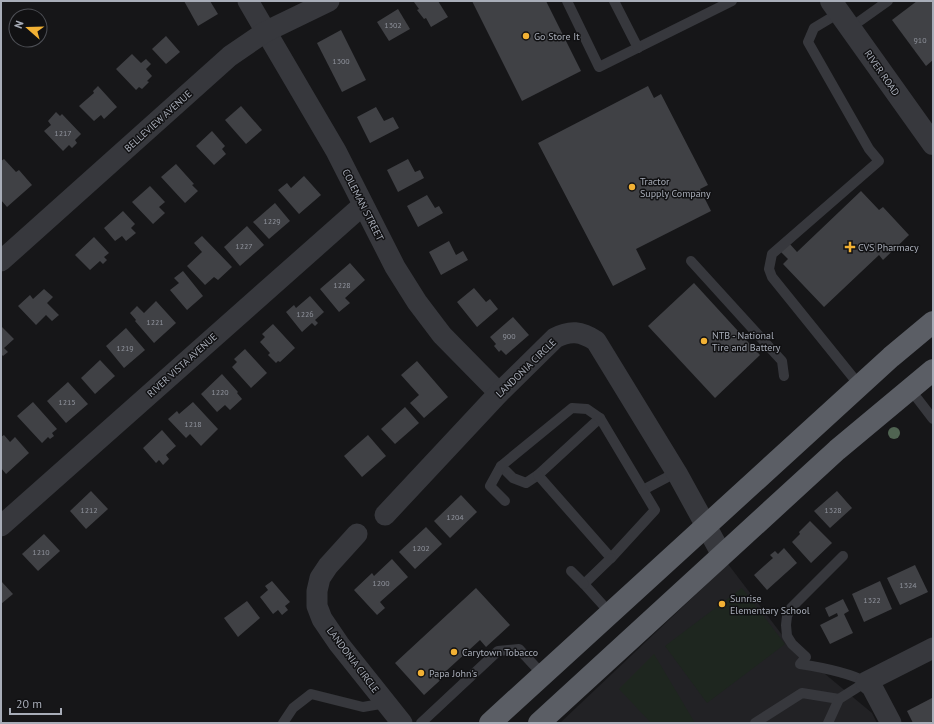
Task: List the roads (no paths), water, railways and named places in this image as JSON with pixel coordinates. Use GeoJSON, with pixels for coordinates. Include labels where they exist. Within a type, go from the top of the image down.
{"type":"FeatureCollection","features":[{"type":"Feature","properties":{"kind":"highway"},"geometry":{"type":"LineString","coordinates":[[490,723],[611,614],[706,525],[933,322]]}},
{"type":"Feature","properties":{"kind":"highway"},"geometry":{"type":"LineString","coordinates":[[539,723],[837,450],[933,370]]}},
{"type":"Feature","properties":{"kind":"street","name":"COLEMAN STREET"},"geometry":{"type":"LineString","coordinates":[[248,1],[336,151],[395,267],[417,302],[442,335],[499,393]]}},
{"type":"Feature","properties":{"kind":"street","name":"BELLEVIEW AVENUE"},"geometry":{"type":"LineString","coordinates":[[1,261],[230,56],[265,32],[329,1]]}},
{"type":"Feature","properties":{"kind":"street","name":"RIVER ROAD"},"geometry":{"type":"LineString","coordinates":[[840,14],[933,144]]}},
{"type":"Feature","properties":{"kind":"street","name":"RIVER VISTA AVENUE"},"geometry":{"type":"LineString","coordinates":[[1,526],[363,205]]}},
{"type":"Feature","properties":{"kind":"street","name":"LANDONIA CIRCLE"},"geometry":{"type":"LineString","coordinates":[[385,515],[499,393],[555,338],[565,333],[576,332],[587,335],[596,341],[677,472],[722,555]]}},
{"type":"Feature","properties":{"kind":"street","name":"LANDONIA CIRCLE"},"geometry":{"type":"LineString","coordinates":[[357,534],[328,566],[320,578],[317,592],[317,606],[322,619],[339,644],[402,723]]}},
{"type":"Feature","properties":{"kind":"street"},"geometry":{"type":"LineString","coordinates":[[891,723],[872,687],[866,682],[933,648]]}},
{"type":"Feature","properties":{"kind":"lane"},"geometry":{"type":"LineString","coordinates":[[567,1],[600,67],[732,1]]}},
{"type":"Feature","properties":{"kind":"lane"},"geometry":{"type":"LineString","coordinates":[[614,1],[638,48]]}},
{"type":"Feature","properties":{"kind":"lane"},"geometry":{"type":"LineString","coordinates":[[860,386],[772,277],[769,269],[772,254],[878,161],[869,149],[808,42],[814,28],[840,14],[888,1]]}},
{"type":"Feature","properties":{"kind":"lane"},"geometry":{"type":"LineString","coordinates":[[691,261],[782,361],[784,376]]}},
{"type":"Feature","properties":{"kind":"lane"},"geometry":{"type":"LineString","coordinates":[[910,389],[933,419]]}},
{"type":"Feature","properties":{"kind":"lane"},"geometry":{"type":"LineString","coordinates":[[505,501],[490,486],[500,466],[572,408],[587,409],[600,418],[655,510],[584,584]]}},
{"type":"Feature","properties":{"kind":"lane"},"geometry":{"type":"LineString","coordinates":[[500,466],[513,478],[526,483],[538,475],[600,418]]}},
{"type":"Feature","properties":{"kind":"lane"},"geometry":{"type":"LineString","coordinates":[[644,490],[677,472]]}},
{"type":"Feature","properties":{"kind":"lane"},"geometry":{"type":"LineString","coordinates":[[538,475],[610,558]]}},
{"type":"Feature","properties":{"kind":"lane"},"geometry":{"type":"LineString","coordinates":[[828,723],[839,699],[866,682],[859,678],[822,667],[800,664],[806,657],[792,644],[788,636],[786,625],[791,608],[843,556]]}},
{"type":"Feature","properties":{"kind":"lane"},"geometry":{"type":"LineString","coordinates":[[571,571],[611,614]]}},
{"type":"Feature","properties":{"kind":"lane"},"geometry":{"type":"LineString","coordinates":[[420,723],[498,651],[519,649],[543,675]]}},
{"type":"Feature","properties":{"kind":"lane"},"geometry":{"type":"LineString","coordinates":[[755,723],[802,693],[839,699]]}},
{"type":"Feature","properties":{"kind":"lane"},"geometry":{"type":"LineString","coordinates":[[283,723],[293,708],[312,694],[363,707],[386,703]]}},
{"type":"Feature","properties":{"kind":"place","name":"Go Store It"},"geometry":{"type":"Point","coordinates":[526,36]}},
{"type":"Feature","properties":{"kind":"place","name":"Tractor Supply Company"},"geometry":{"type":"Point","coordinates":[632,187]}},
{"type":"Feature","properties":{"kind":"place","name":"CVS Pharmacy"},"geometry":{"type":"Point","coordinates":[850,247]}},
{"type":"Feature","properties":{"kind":"place","name":"NTB - National Tire and Battery"},"geometry":{"type":"Point","coordinates":[704,341]}},
{"type":"Feature","properties":{"kind":"place","name":"Sunrise Elementary School"},"geometry":{"type":"Point","coordinates":[722,604]}},
{"type":"Feature","properties":{"kind":"place","name":"Carytown Tobacco"},"geometry":{"type":"Point","coordinates":[454,652]}},
{"type":"Feature","properties":{"kind":"place","name":"Papa John's"},"geometry":{"type":"Point","coordinates":[421,673]}}]}
